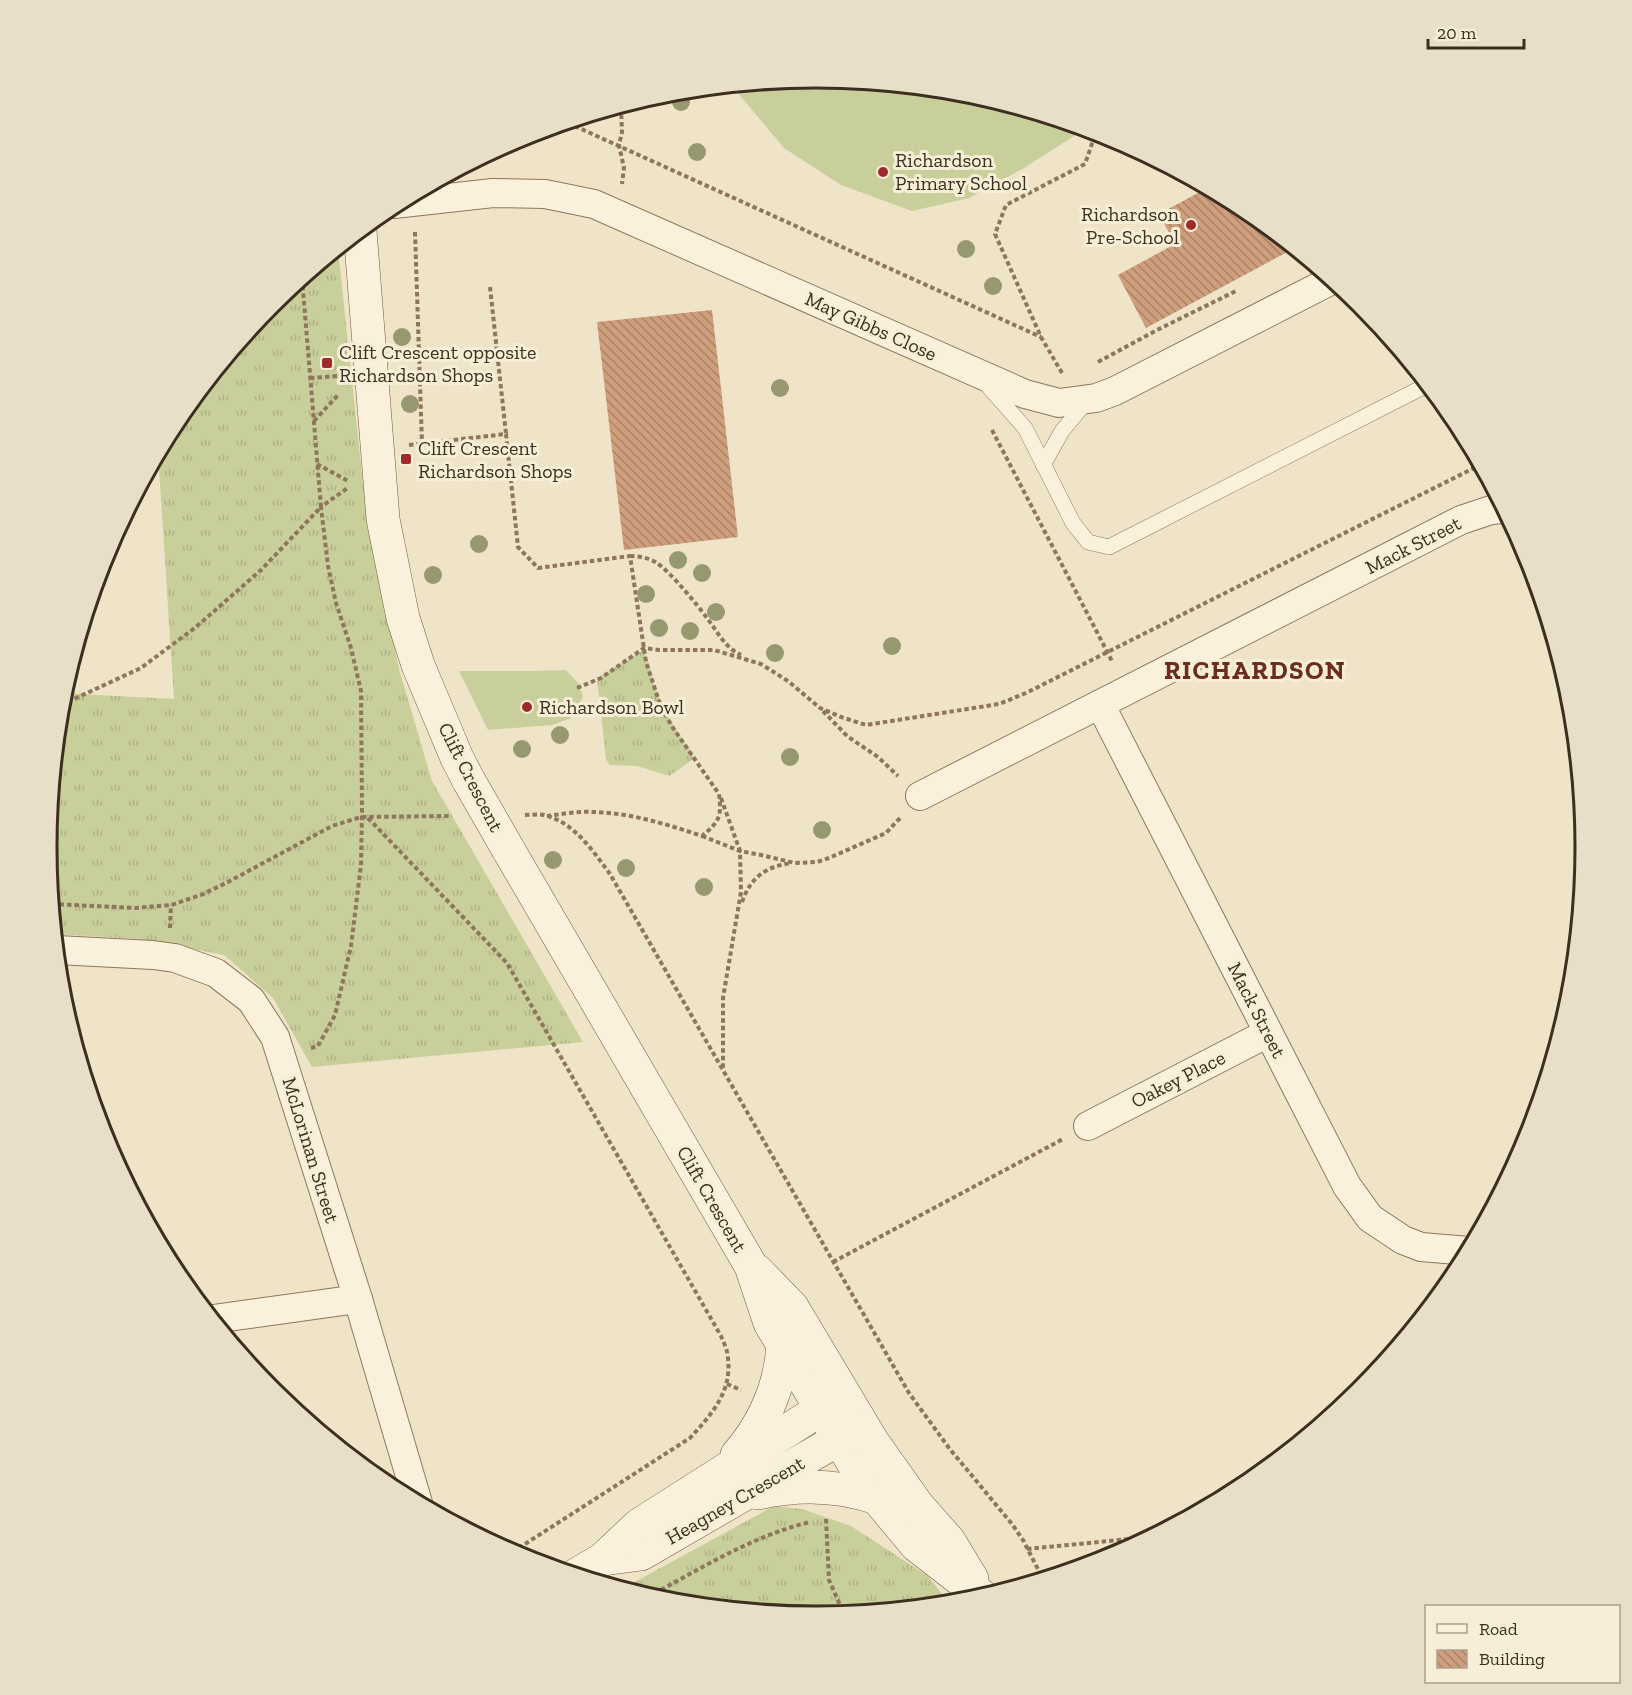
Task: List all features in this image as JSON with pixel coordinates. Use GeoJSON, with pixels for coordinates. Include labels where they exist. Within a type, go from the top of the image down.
{"type":"FeatureCollection","features":[{"type":"Feature","properties":{"kind":"street","name":"May Gibbs Close"},"geometry":{"type":"LineString","coordinates":[[418,201],[493,193],[545,194],[594,204],[1024,394],[1059,402],[1096,398],[1115,391],[1324,284]]}},
{"type":"Feature","properties":{"kind":"street","name":"Clift Crescent"},"geometry":{"type":"LineString","coordinates":[[361,240],[383,519],[403,618],[418,665],[469,781],[751,1266],[770,1323],[783,1346],[832,1401]]}},
{"type":"Feature","properties":{"kind":"street","name":"Mack Street"},"geometry":{"type":"LineString","coordinates":[[920,796],[1461,520],[1496,510]]}},
{"type":"Feature","properties":{"kind":"street","name":"Mack Street"},"geometry":{"type":"LineString","coordinates":[[1100,704],[1347,1186],[1370,1218],[1402,1240],[1422,1247],[1459,1250]]}},
{"type":"Feature","properties":{"kind":"street","name":"McLorinan Street"},"geometry":{"type":"LineString","coordinates":[[64,950],[175,958],[216,973],[251,1000],[275,1037],[358,1299],[415,1492]]}},
{"type":"Feature","properties":{"kind":"street","name":"Oakey Place"},"geometry":{"type":"LineString","coordinates":[[1088,1126],[1268,1033]]}},
{"type":"Feature","properties":{"kind":"street","name":"Clift Crescent"},"geometry":{"type":"LineString","coordinates":[[751,1266],[792,1307],[832,1401],[851,1432],[949,1541],[978,1589]]}},
{"type":"Feature","properties":{"kind":"street"},"geometry":{"type":"LineString","coordinates":[[220,1318],[358,1299]]}},
{"type":"Feature","properties":{"kind":"street"},"geometry":{"type":"LineString","coordinates":[[783,1346],[782,1364],[771,1402],[751,1439],[732,1483],[780,1488],[821,1486],[878,1498]]}},
{"type":"Feature","properties":{"kind":"street","name":"Heagney Crescent"},"geometry":{"type":"LineString","coordinates":[[732,1483],[832,1401]]}},
{"type":"Feature","properties":{"kind":"street","name":"Clift Crescent"},"geometry":{"type":"LineString","coordinates":[[851,1432],[867,1486],[916,1545],[974,1590]]}},
{"type":"Feature","properties":{"kind":"street","name":"Heagney Crescent"},"geometry":{"type":"LineString","coordinates":[[589,1567],[639,1525],[851,1432]]}},
{"type":"Feature","properties":{"kind":"lane"},"geometry":{"type":"LineString","coordinates":[[970,369],[993,390],[1025,428],[1072,523],[1088,542],[1109,547],[1420,388]]}},
{"type":"Feature","properties":{"kind":"lane"},"geometry":{"type":"LineString","coordinates":[[1043,465],[1062,431],[1089,399]]}},
{"type":"Feature","properties":{"kind":"path"},"geometry":{"type":"LineString","coordinates":[[619,146],[622,132],[621,114]]}},
{"type":"Feature","properties":{"kind":"path"},"geometry":{"type":"LineString","coordinates":[[577,127],[1041,337],[995,234],[1006,205],[1085,164],[1093,141]]}},
{"type":"Feature","properties":{"kind":"path"},"geometry":{"type":"LineString","coordinates":[[404,210],[422,444],[506,434]]}},
{"type":"Feature","properties":{"kind":"path"},"geometry":{"type":"LineString","coordinates":[[490,287],[518,547],[538,568],[630,556],[639,556],[655,562],[708,618],[724,643],[747,659]]}},
{"type":"Feature","properties":{"kind":"path"},"geometry":{"type":"LineString","coordinates":[[1096,363],[1157,330],[1244,288]]}},
{"type":"Feature","properties":{"kind":"path"},"geometry":{"type":"LineString","coordinates":[[282,1058],[318,1046],[335,1015],[351,946],[361,865],[361,691],[328,566],[313,422],[303,289]]}},
{"type":"Feature","properties":{"kind":"path"},"geometry":{"type":"LineString","coordinates":[[310,378],[341,376],[342,383]]}},
{"type":"Feature","properties":{"kind":"path"},"geometry":{"type":"LineString","coordinates":[[313,422],[342,390]]}},
{"type":"Feature","properties":{"kind":"path"},"geometry":{"type":"LineString","coordinates":[[989,425],[1127,691]]}},
{"type":"Feature","properties":{"kind":"path"},"geometry":{"type":"LineString","coordinates":[[820,708],[866,725],[999,704],[1026,693],[1473,468]]}},
{"type":"Feature","properties":{"kind":"path"},"geometry":{"type":"LineString","coordinates":[[72,700],[141,668],[196,627],[261,570],[321,507],[353,484]]}},
{"type":"Feature","properties":{"kind":"path"},"geometry":{"type":"LineString","coordinates":[[630,556],[646,662],[661,707],[719,794],[740,850],[739,909],[723,998],[723,1071]]}},
{"type":"Feature","properties":{"kind":"path"},"geometry":{"type":"LineString","coordinates":[[577,688],[601,678],[644,648],[714,650],[747,659],[761,664],[788,681],[820,708],[846,736],[878,757],[920,796],[886,833],[817,862],[776,866],[760,874],[746,891],[739,909]]}},
{"type":"Feature","properties":{"kind":"path"},"geometry":{"type":"LineString","coordinates":[[702,836],[714,826],[719,818],[719,794]]}},
{"type":"Feature","properties":{"kind":"path"},"geometry":{"type":"LineString","coordinates":[[546,816],[592,812],[654,820],[740,850],[795,863]]}},
{"type":"Feature","properties":{"kind":"path"},"geometry":{"type":"LineString","coordinates":[[367,817],[507,963],[721,1336],[728,1358],[728,1381],[722,1398],[711,1415],[690,1438],[521,1547]]}},
{"type":"Feature","properties":{"kind":"path"},"geometry":{"type":"LineString","coordinates":[[833,1262],[1088,1126]]}},
{"type":"Feature","properties":{"kind":"path"},"geometry":{"type":"LineString","coordinates":[[826,1511],[824,1519],[829,1580],[840,1606]]}},
{"type":"Feature","properties":{"kind":"path"},"geometry":{"type":"LineString","coordinates":[[661,1590],[749,1543],[789,1527],[812,1522]]}},
{"type":"Feature","properties":{"kind":"path"},"geometry":{"type":"LineString","coordinates":[[1027,1549],[1127,1539]]}},
{"type":"Feature","properties":{"kind":"green space"},"geometry":{"type":"Polygon","coordinates":[[[816,88],[915,95],[1012,114],[1076,135],[1024,168],[969,198],[912,211],[841,185],[784,148],[738,93],[816,88]]]}},
{"type":"Feature","properties":{"kind":"green space"},"geometry":{"type":"Polygon","coordinates":[[[339,258],[363,484],[399,669],[432,781],[583,1042],[312,1067],[273,998],[224,955],[140,939],[62,934],[57,848],[59,798],[63,748],[73,694],[174,699],[159,468],[214,385],[245,347],[279,311],[339,258]]]}},
{"type":"Feature","properties":{"kind":"green space"},"geometry":{"type":"Polygon","coordinates":[[[642,651],[647,658],[662,705],[693,755],[692,760],[669,776],[637,766],[610,765],[606,760],[597,678],[642,651]]]}},
{"type":"Feature","properties":{"kind":"green space","name":"Richardson Bowl"},"geometry":{"type":"Polygon","coordinates":[[[566,670],[579,684],[583,697],[571,718],[552,725],[488,730],[459,671],[533,671],[566,670]]]}},
{"type":"Feature","properties":{"kind":"green space"},"geometry":{"type":"Polygon","coordinates":[[[774,1506],[802,1509],[851,1526],[928,1576],[943,1595],[866,1605],[766,1605],[717,1600],[632,1584],[774,1506]]]}},
{"type":"Feature","properties":{"kind":"building"},"geometry":{"type":"Polygon","coordinates":[[[1199,192],[1238,216],[1287,252],[1146,328],[1118,275],[1175,244],[1159,214],[1199,192]]]}},
{"type":"Feature","properties":{"kind":"building"},"geometry":{"type":"Polygon","coordinates":[[[712,310],[738,537],[624,550],[597,322],[712,310]]]}},
{"type":"Feature","properties":{"kind":"place","name":"Richardson Primary School"},"geometry":{"type":"Point","coordinates":[883,172]}},
{"type":"Feature","properties":{"kind":"place","name":"Richardson Pre-School"},"geometry":{"type":"Point","coordinates":[1191,225]}},
{"type":"Feature","properties":{"kind":"place","name":"Clift Crescent opposite Richardson Shops"},"geometry":{"type":"Point","coordinates":[327,363]}},
{"type":"Feature","properties":{"kind":"place","name":"Clift Crescent Richardson Shops"},"geometry":{"type":"Point","coordinates":[406,459]}},
{"type":"Feature","properties":{"kind":"place","name":"Richardson Bowl"},"geometry":{"type":"Point","coordinates":[527,707]}},
{"type":"Feature","properties":{"kind":"district","name":"RICHARDSON"},"geometry":{"type":"Point","coordinates":[1255,670]}}]}
